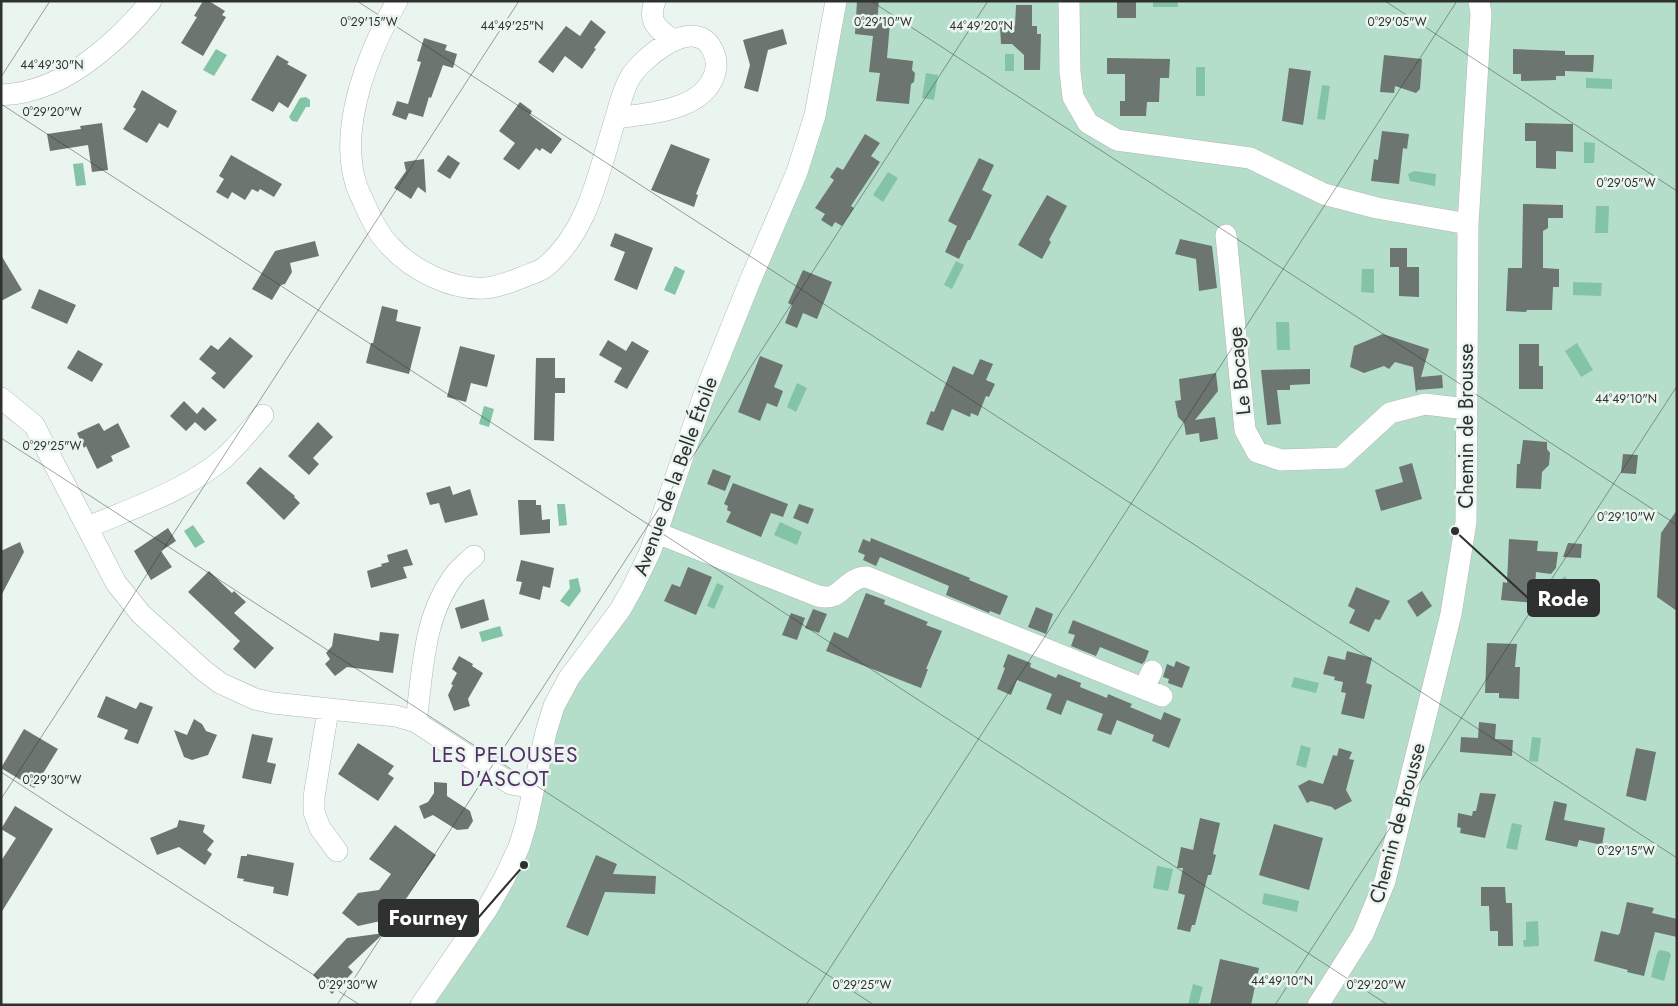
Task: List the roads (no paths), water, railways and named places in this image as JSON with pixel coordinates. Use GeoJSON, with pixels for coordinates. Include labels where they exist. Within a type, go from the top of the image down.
{"type":"FeatureCollection","features":[{"type":"Feature","properties":{"kind":"street"},"geometry":{"type":"LineString","coordinates":[[1,95],[28,91],[54,82],[78,68],[108,46],[151,1]]}},
{"type":"Feature","properties":{"kind":"street"},"geometry":{"type":"LineString","coordinates":[[397,1],[368,62],[358,97],[351,132],[352,162],[356,183],[375,226],[389,246],[412,266],[433,278],[474,289],[492,288],[542,269],[565,246],[582,221],[624,90],[640,64],[654,52],[686,36],[704,39],[711,46],[716,61],[715,72],[707,88],[691,102],[652,113],[616,118]]}},
{"type":"Feature","properties":{"kind":"street"},"geometry":{"type":"LineString","coordinates":[[655,1],[651,12],[652,20],[673,41]]}},
{"type":"Feature","properties":{"kind":"street","name":"Avenue de la Belle Étoile"},"geometry":{"type":"LineString","coordinates":[[421,1005],[502,884],[522,836],[549,718],[569,678],[620,610],[642,570],[704,395],[797,172],[815,115],[836,1]]}},
{"type":"Feature","properties":{"kind":"street"},"geometry":{"type":"LineString","coordinates":[[1070,1],[1070,72],[1074,97],[1088,123],[1118,140],[1250,158],[1324,194],[1377,208],[1468,224]]}},
{"type":"Feature","properties":{"kind":"street","name":"Chemin de Brousse"},"geometry":{"type":"LineString","coordinates":[[1318,1005],[1363,934],[1385,881],[1451,614],[1466,522],[1468,224],[1481,14],[1479,1]]}},
{"type":"Feature","properties":{"kind":"street","name":"Le Bocage"},"geometry":{"type":"LineString","coordinates":[[1226,235],[1245,430],[1257,452],[1281,460],[1341,458],[1390,413],[1425,404],[1466,409]]}},
{"type":"Feature","properties":{"kind":"street"},"geometry":{"type":"LineString","coordinates":[[1,398],[34,425],[88,527],[104,562],[126,598],[141,614],[220,683],[255,699],[273,703],[396,716],[416,722],[511,784],[534,788]]}},
{"type":"Feature","properties":{"kind":"street"},"geometry":{"type":"LineString","coordinates":[[88,527],[183,486],[204,473],[225,457],[263,415]]}},
{"type":"Feature","properties":{"kind":"street"},"geometry":{"type":"LineString","coordinates":[[656,533],[826,598],[838,594],[856,579],[867,577],[1153,685]]}},
{"type":"Feature","properties":{"kind":"street"},"geometry":{"type":"LineString","coordinates":[[416,722],[428,634],[436,606],[458,570],[474,556]]}},
{"type":"Feature","properties":{"kind":"street"},"geometry":{"type":"LineString","coordinates":[[328,710],[314,796],[314,812],[320,828],[338,852]]}},
{"type":"Feature","properties":{"kind":"place","name":"Rode"},"geometry":{"type":"Point","coordinates":[1455,531]}},
{"type":"Feature","properties":{"kind":"place","name":"Fourney"},"geometry":{"type":"Point","coordinates":[524,865]}},
{"type":"Feature","properties":{"kind":"district","name":"LES PELOUSES D'ASCOT"},"geometry":{"type":"Point","coordinates":[505,767]}}]}
